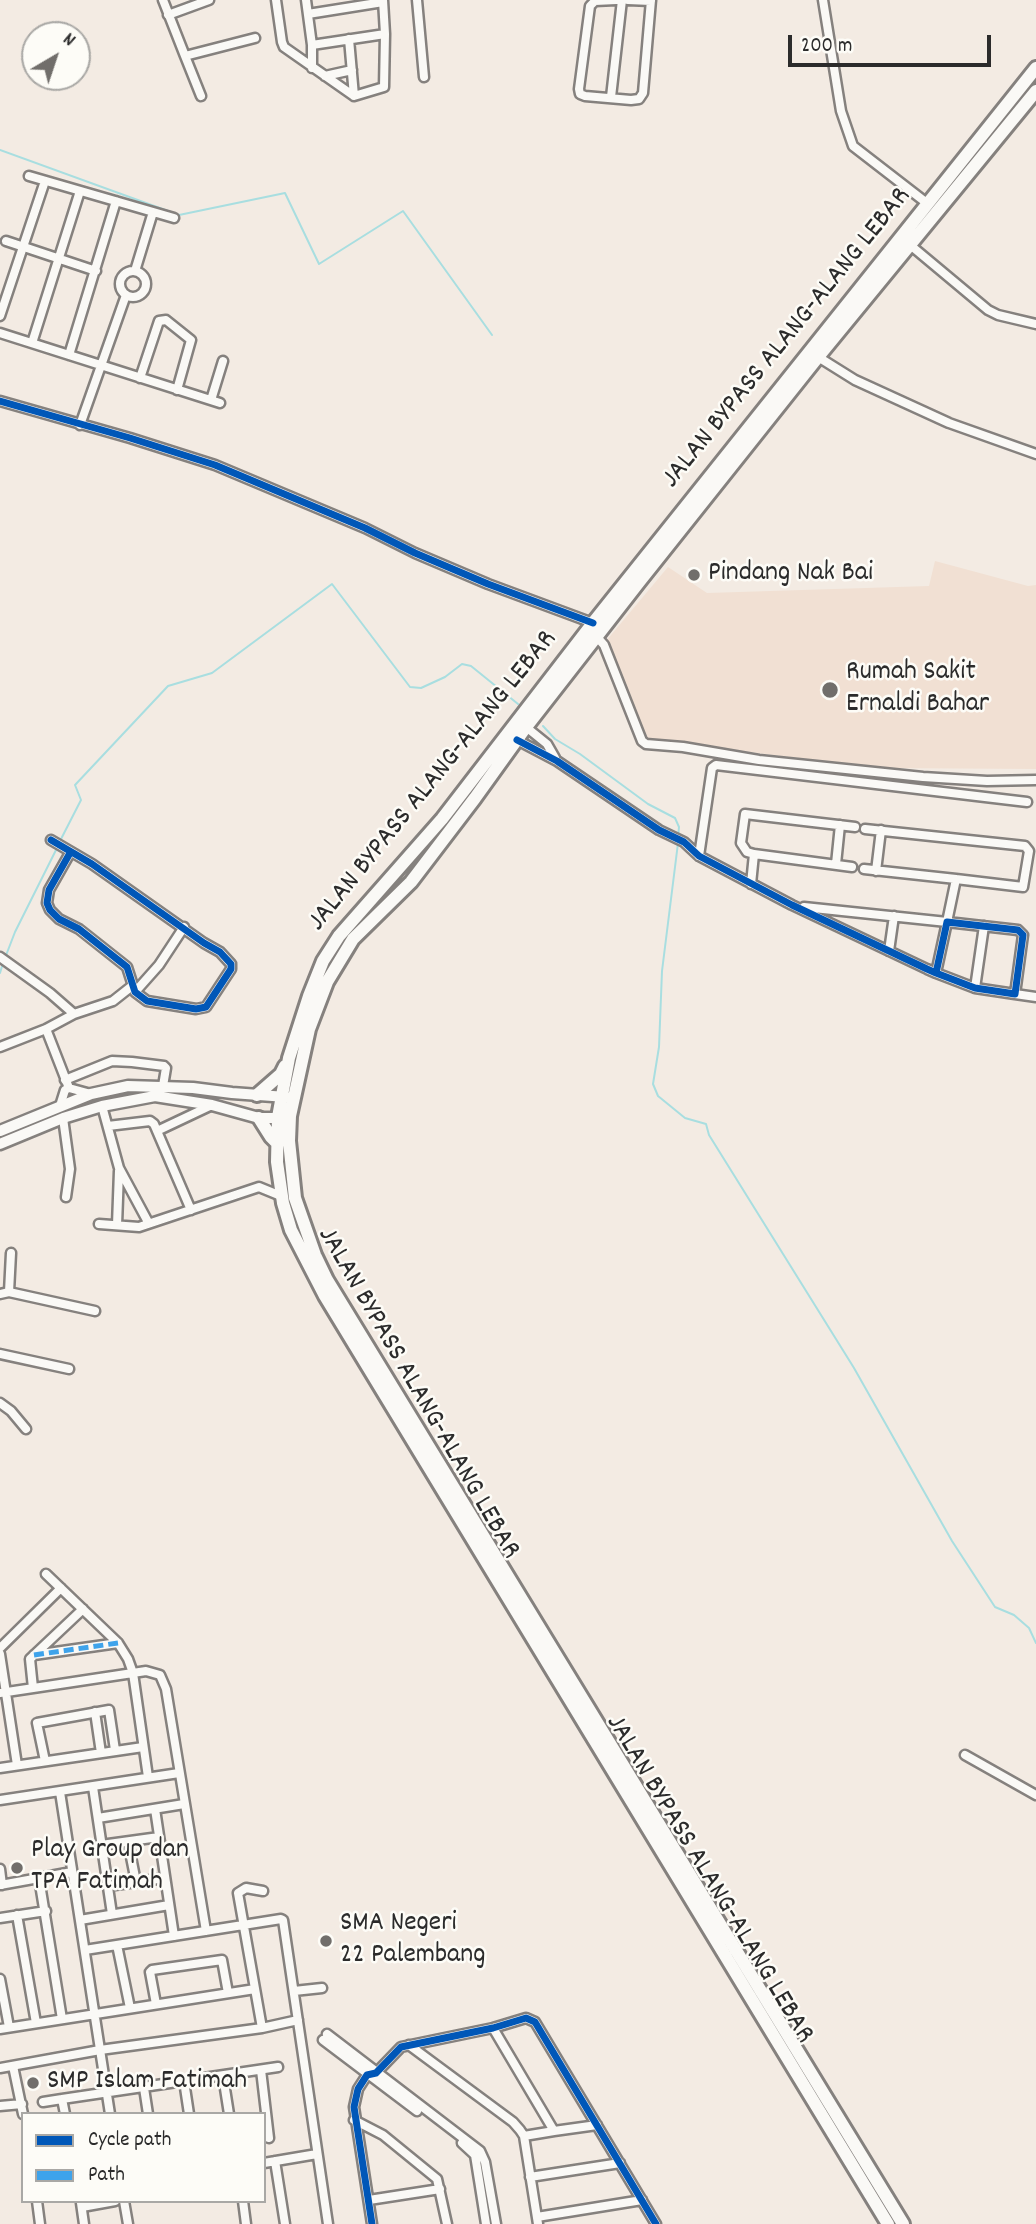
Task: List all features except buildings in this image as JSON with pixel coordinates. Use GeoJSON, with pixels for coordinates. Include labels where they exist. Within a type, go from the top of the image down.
{"type":"FeatureCollection","features":[{"type":"Feature","properties":{"kind":"highway","name":"JALAN BYPASS ALANG-ALANG LEBAR"},"geometry":{"type":"LineString","coordinates":[[903,2224],[698,1900],[325,1296],[291,1230],[281,1196],[278,1144],[287,1097],[289,1058],[323,961],[339,936],[597,637],[928,204],[1036,68]]}},
{"type":"Feature","properties":{"kind":"highway","name":"JALAN BYPASS ALANG-ALANG LEBAR"},"geometry":{"type":"LineString","coordinates":[[287,1097],[327,982],[353,939],[411,882],[517,740],[528,717],[593,623],[814,354],[1036,91]]}},
{"type":"Feature","properties":{"kind":"highway"},"geometry":{"type":"LineString","coordinates":[[254,1095],[281,1074],[289,1058]]}},
{"type":"Feature","properties":{"kind":"highway"},"geometry":{"type":"LineString","coordinates":[[255,1116],[278,1144]]}},
{"type":"Feature","properties":{"kind":"highway","name":"JALAN BYPASS ALANG-ALANG LEBAR"},"geometry":{"type":"LineString","coordinates":[[284,1118],[295,1198],[327,1280],[698,1900],[888,2224]]}},
{"type":"Feature","properties":{"kind":"street"},"geometry":{"type":"LineString","coordinates":[[163,0],[201,96]]}},
{"type":"Feature","properties":{"kind":"street"},"geometry":{"type":"LineString","coordinates":[[169,15],[209,0]]}},
{"type":"Feature","properties":{"kind":"street"},"geometry":{"type":"LineString","coordinates":[[276,0],[282,42],[291,53],[354,96]]}},
{"type":"Feature","properties":{"kind":"street"},"geometry":{"type":"LineString","coordinates":[[306,0],[312,44],[312,68]]}},
{"type":"Feature","properties":{"kind":"street"},"geometry":{"type":"LineString","coordinates":[[417,0],[424,77]]}},
{"type":"Feature","properties":{"kind":"street"},"geometry":{"type":"LineString","coordinates":[[616,0],[595,1],[590,6],[579,89],[580,94],[585,96],[631,100],[639,99],[643,93],[651,0],[628,0]]}},
{"type":"Feature","properties":{"kind":"street"},"geometry":{"type":"LineString","coordinates":[[611,97],[622,0]]}},
{"type":"Feature","properties":{"kind":"street"},"geometry":{"type":"LineString","coordinates":[[823,0],[841,111],[853,146],[928,204]]}},
{"type":"Feature","properties":{"kind":"street"},"geometry":{"type":"LineString","coordinates":[[308,14],[383,1],[384,87],[354,96]]}},
{"type":"Feature","properties":{"kind":"street"},"geometry":{"type":"LineString","coordinates":[[312,44],[385,34]]}},
{"type":"Feature","properties":{"kind":"street"},"geometry":{"type":"LineString","coordinates":[[185,57],[255,38]]}},
{"type":"Feature","properties":{"kind":"street"},"geometry":{"type":"LineString","coordinates":[[349,39],[354,96]]}},
{"type":"Feature","properties":{"kind":"street"},"geometry":{"type":"LineString","coordinates":[[324,76],[352,70]]}},
{"type":"Feature","properties":{"kind":"street"},"geometry":{"type":"LineString","coordinates":[[29,176],[174,218]]}},
{"type":"Feature","properties":{"kind":"street"},"geometry":{"type":"LineString","coordinates":[[0,316],[45,181]]}},
{"type":"Feature","properties":{"kind":"street"},"geometry":{"type":"LineString","coordinates":[[32,343],[80,191]]}},
{"type":"Feature","properties":{"kind":"street"},"geometry":{"type":"LineString","coordinates":[[69,355],[116,201]]}},
{"type":"Feature","properties":{"kind":"street"},"geometry":{"type":"LineString","coordinates":[[135,271],[153,212]]}},
{"type":"Feature","properties":{"kind":"street"},"geometry":{"type":"LineString","coordinates":[[6,241],[96,271]]}},
{"type":"Feature","properties":{"kind":"street"},"geometry":{"type":"LineString","coordinates":[[909,244],[988,310],[1036,324]]}},
{"type":"Feature","properties":{"kind":"street"},"geometry":{"type":"LineString","coordinates":[[135,271],[145,279],[145,288],[135,297],[126,295],[120,288],[120,279],[126,272],[135,271]]}},
{"type":"Feature","properties":{"kind":"street"},"geometry":{"type":"LineString","coordinates":[[80,425],[126,295]]}},
{"type":"Feature","properties":{"kind":"street"},"geometry":{"type":"LineString","coordinates":[[140,378],[159,321],[166,320],[191,340],[177,390]]}},
{"type":"Feature","properties":{"kind":"street"},"geometry":{"type":"LineString","coordinates":[[0,333],[216,401],[223,361]]}},
{"type":"Feature","properties":{"kind":"street"},"geometry":{"type":"LineString","coordinates":[[814,354],[855,380],[949,423],[1036,454]]}},
{"type":"Feature","properties":{"kind":"street"},"geometry":{"type":"LineString","coordinates":[[0,401],[130,438],[241,475],[365,528],[415,554],[593,623]]}},
{"type":"Feature","properties":{"kind":"street"},"geometry":{"type":"LineString","coordinates":[[597,637],[604,645],[642,741],[646,744],[683,747],[759,760],[923,776],[987,781],[1036,780]]}},
{"type":"Feature","properties":{"kind":"street"},"geometry":{"type":"LineString","coordinates":[[528,717],[557,761]]}},
{"type":"Feature","properties":{"kind":"street"},"geometry":{"type":"LineString","coordinates":[[517,740],[557,761],[680,840],[699,856],[792,905],[975,988],[1036,997]]}},
{"type":"Feature","properties":{"kind":"street"},"geometry":{"type":"LineString","coordinates":[[699,856],[712,768],[716,765],[1027,802]]}},
{"type":"Feature","properties":{"kind":"street"},"geometry":{"type":"LineString","coordinates":[[852,867],[754,854],[747,852],[741,843],[745,814],[855,827]]}},
{"type":"Feature","properties":{"kind":"street"},"geometry":{"type":"LineString","coordinates":[[836,864],[841,825]]}},
{"type":"Feature","properties":{"kind":"street"},"geometry":{"type":"LineString","coordinates":[[864,869],[1023,887],[1029,851],[1025,846],[865,829]]}},
{"type":"Feature","properties":{"kind":"street"},"geometry":{"type":"LineString","coordinates":[[876,871],[881,830]]}},
{"type":"Feature","properties":{"kind":"street"},"geometry":{"type":"LineString","coordinates":[[54,842],[92,864],[220,952],[231,964],[227,976],[206,1007],[196,1009],[153,1003],[133,989],[127,967],[50,910],[47,903],[49,890],[68,851]]}},
{"type":"Feature","properties":{"kind":"street"},"geometry":{"type":"LineString","coordinates":[[751,884],[754,854]]}},
{"type":"Feature","properties":{"kind":"street"},"geometry":{"type":"LineString","coordinates":[[936,972],[956,879]]}},
{"type":"Feature","properties":{"kind":"street"},"geometry":{"type":"LineString","coordinates":[[792,905],[1018,930],[1023,935],[1015,994]]}},
{"type":"Feature","properties":{"kind":"street"},"geometry":{"type":"LineString","coordinates":[[889,951],[894,916]]}},
{"type":"Feature","properties":{"kind":"street"},"geometry":{"type":"LineString","coordinates":[[975,988],[984,926]]}},
{"type":"Feature","properties":{"kind":"street"},"geometry":{"type":"LineString","coordinates":[[0,1046],[46,1029],[74,1014],[113,1001],[133,989],[159,965],[184,927]]}},
{"type":"Feature","properties":{"kind":"street"},"geometry":{"type":"LineString","coordinates":[[0,957],[74,1014]]}},
{"type":"Feature","properties":{"kind":"street"},"geometry":{"type":"LineString","coordinates":[[46,1029],[67,1084],[60,1106]]}},
{"type":"Feature","properties":{"kind":"street"},"geometry":{"type":"LineString","coordinates":[[67,1084],[112,1061],[166,1066],[163,1086]]}},
{"type":"Feature","properties":{"kind":"street"},"geometry":{"type":"LineString","coordinates":[[67,1084],[91,1094]]}},
{"type":"Feature","properties":{"kind":"street"},"geometry":{"type":"LineString","coordinates":[[0,1131],[91,1094],[128,1086],[163,1086],[287,1097]]}},
{"type":"Feature","properties":{"kind":"street"},"geometry":{"type":"LineString","coordinates":[[254,1095],[255,1116]]}},
{"type":"Feature","properties":{"kind":"street"},"geometry":{"type":"LineString","coordinates":[[0,1144],[63,1118],[102,1106],[156,1096],[212,1105],[255,1116],[284,1118]]}},
{"type":"Feature","properties":{"kind":"street"},"geometry":{"type":"LineString","coordinates":[[157,1131],[212,1105]]}},
{"type":"Feature","properties":{"kind":"street"},"geometry":{"type":"LineString","coordinates":[[102,1106],[119,1168],[148,1222]]}},
{"type":"Feature","properties":{"kind":"street"},"geometry":{"type":"LineString","coordinates":[[63,1118],[70,1169],[66,1197]]}},
{"type":"Feature","properties":{"kind":"street"},"geometry":{"type":"LineString","coordinates":[[108,1126],[150,1121],[157,1131],[191,1210]]}},
{"type":"Feature","properties":{"kind":"street"},"geometry":{"type":"LineString","coordinates":[[117,1225],[119,1168]]}},
{"type":"Feature","properties":{"kind":"street"},"geometry":{"type":"LineString","coordinates":[[99,1224],[139,1227],[259,1186],[281,1196]]}},
{"type":"Feature","properties":{"kind":"street"},"geometry":{"type":"LineString","coordinates":[[11,1253],[4,1293],[95,1311]]}},
{"type":"Feature","properties":{"kind":"street"},"geometry":{"type":"LineString","coordinates":[[0,1354],[69,1369]]}},
{"type":"Feature","properties":{"kind":"street"},"geometry":{"type":"LineString","coordinates":[[0,1403],[11,1410],[26,1429]]}},
{"type":"Feature","properties":{"kind":"street"},"geometry":{"type":"LineString","coordinates":[[46,1574],[118,1643],[128,1659],[133,1673],[148,1777]]}},
{"type":"Feature","properties":{"kind":"street"},"geometry":{"type":"LineString","coordinates":[[0,1648],[61,1588]]}},
{"type":"Feature","properties":{"kind":"street"},"geometry":{"type":"LineString","coordinates":[[33,1688],[30,1659],[83,1609]]}},
{"type":"Feature","properties":{"kind":"street"},"geometry":{"type":"LineString","coordinates":[[34,1655],[118,1643]]}},
{"type":"Feature","properties":{"kind":"street"},"geometry":{"type":"LineString","coordinates":[[0,1654],[3,1693],[17,1765]]}},
{"type":"Feature","properties":{"kind":"street"},"geometry":{"type":"LineString","coordinates":[[3,1693],[133,1673],[155,1672],[163,1681],[206,1931]]}},
{"type":"Feature","properties":{"kind":"street"},"geometry":{"type":"LineString","coordinates":[[45,1760],[37,1723],[109,1710],[115,1750]]}},
{"type":"Feature","properties":{"kind":"street"},"geometry":{"type":"LineString","coordinates":[[95,1712],[102,1753]]}},
{"type":"Feature","properties":{"kind":"street"},"geometry":{"type":"LineString","coordinates":[[0,1768],[143,1747]]}},
{"type":"Feature","properties":{"kind":"street"},"geometry":{"type":"LineString","coordinates":[[965,1755],[1036,1795]]}},
{"type":"Feature","properties":{"kind":"street"},"geometry":{"type":"LineString","coordinates":[[0,1800],[179,1773]]}},
{"type":"Feature","properties":{"kind":"street"},"geometry":{"type":"LineString","coordinates":[[93,1787],[112,1914]]}},
{"type":"Feature","properties":{"kind":"street"},"geometry":{"type":"LineString","coordinates":[[60,1792],[110,2112]]}},
{"type":"Feature","properties":{"kind":"street"},"geometry":{"type":"LineString","coordinates":[[98,1818],[184,1804]]}},
{"type":"Feature","properties":{"kind":"street"},"geometry":{"type":"LineString","coordinates":[[155,1809],[174,1936]]}},
{"type":"Feature","properties":{"kind":"street"},"geometry":{"type":"LineString","coordinates":[[101,1845],[159,1837]]}},
{"type":"Feature","properties":{"kind":"street"},"geometry":{"type":"LineString","coordinates":[[128,1842],[136,1882]]}},
{"type":"Feature","properties":{"kind":"street"},"geometry":{"type":"LineString","coordinates":[[0,1870],[1,1885],[72,1872]]}},
{"type":"Feature","properties":{"kind":"street"},"geometry":{"type":"LineString","coordinates":[[39,1878],[62,2019]]}},
{"type":"Feature","properties":{"kind":"street"},"geometry":{"type":"LineString","coordinates":[[108,1886],[165,1878]]}},
{"type":"Feature","properties":{"kind":"street"},"geometry":{"type":"LineString","coordinates":[[262,2028],[238,1892],[246,1888],[263,1891]]}},
{"type":"Feature","properties":{"kind":"street"},"geometry":{"type":"LineString","coordinates":[[80,1920],[169,1905]]}},
{"type":"Feature","properties":{"kind":"street"},"geometry":{"type":"LineString","coordinates":[[0,1918],[46,1911]]}},
{"type":"Feature","properties":{"kind":"street"},"geometry":{"type":"LineString","coordinates":[[17,1915],[36,2023]]}},
{"type":"Feature","properties":{"kind":"street"},"geometry":{"type":"LineString","coordinates":[[85,1950],[283,1920],[328,2224]]}},
{"type":"Feature","properties":{"kind":"street"},"geometry":{"type":"LineString","coordinates":[[117,1945],[130,2008]]}},
{"type":"Feature","properties":{"kind":"street"},"geometry":{"type":"LineString","coordinates":[[156,2004],[150,1972],[152,1970],[222,1960],[228,1993]]}},
{"type":"Feature","properties":{"kind":"street"},"geometry":{"type":"LineString","coordinates":[[0,1979],[4,2028],[255,1989]]}},
{"type":"Feature","properties":{"kind":"street"},"geometry":{"type":"LineString","coordinates":[[294,1991],[322,1987]]}},
{"type":"Feature","properties":{"kind":"street"},"geometry":{"type":"LineString","coordinates":[[372,2224],[355,2120],[355,2098],[371,2074],[396,2050],[409,2045],[493,2028],[526,2018],[535,2022],[656,2224]]}},
{"type":"Feature","properties":{"kind":"street"},"geometry":{"type":"LineString","coordinates":[[0,2068],[100,2050],[262,2028],[298,2020]]}},
{"type":"Feature","properties":{"kind":"street"},"geometry":{"type":"LineString","coordinates":[[493,2028],[554,2131]]}},
{"type":"Feature","properties":{"kind":"street"},"geometry":{"type":"LineString","coordinates":[[325,2037],[371,2074],[480,2151],[486,2224]]}},
{"type":"Feature","properties":{"kind":"street"},"geometry":{"type":"LineString","coordinates":[[409,2045],[513,2122],[524,2136],[537,2220],[642,2200]]}},
{"type":"Feature","properties":{"kind":"street"},"geometry":{"type":"LineString","coordinates":[[13,2066],[23,2112]]}},
{"type":"Feature","properties":{"kind":"street"},"geometry":{"type":"LineString","coordinates":[[43,2102],[278,2067]]}},
{"type":"Feature","properties":{"kind":"street"},"geometry":{"type":"LineString","coordinates":[[261,2070],[265,2112]]}},
{"type":"Feature","properties":{"kind":"street"},"geometry":{"type":"LineString","coordinates":[[223,2076],[229,2112]]}},
{"type":"Feature","properties":{"kind":"street"},"geometry":{"type":"LineString","coordinates":[[184,2081],[189,2112]]}},
{"type":"Feature","properties":{"kind":"street"},"geometry":{"type":"LineString","coordinates":[[144,2088],[148,2112]]}},
{"type":"Feature","properties":{"kind":"street"},"geometry":{"type":"LineString","coordinates":[[62,2099],[65,2112]]}},
{"type":"Feature","properties":{"kind":"street"},"geometry":{"type":"LineString","coordinates":[[0,2106],[22,2104]]}},
{"type":"Feature","properties":{"kind":"street"},"geometry":{"type":"LineString","coordinates":[[355,2120],[383,2135],[437,2179],[447,2224]]}},
{"type":"Feature","properties":{"kind":"street"},"geometry":{"type":"LineString","coordinates":[[266,2123],[270,2138]]}},
{"type":"Feature","properties":{"kind":"street"},"geometry":{"type":"LineString","coordinates":[[524,2136],[597,2125]]}},
{"type":"Feature","properties":{"kind":"street"},"geometry":{"type":"LineString","coordinates":[[266,2162],[317,2154]]}},
{"type":"Feature","properties":{"kind":"street"},"geometry":{"type":"LineString","coordinates":[[275,2161],[285,2224]]}},
{"type":"Feature","properties":{"kind":"street"},"geometry":{"type":"LineString","coordinates":[[530,2177],[620,2163]]}},
{"type":"Feature","properties":{"kind":"street"},"geometry":{"type":"LineString","coordinates":[[481,2164],[496,2224]]}},
{"type":"Feature","properties":{"kind":"street"},"geometry":{"type":"LineString","coordinates":[[369,2200],[440,2189]]}},
{"type":"Feature","properties":{"kind":"street"},"geometry":{"type":"LineString","coordinates":[[37,2203],[40,2224]]}},
{"type":"Feature","properties":{"kind":"street"},"geometry":{"type":"LineString","coordinates":[[124,2203],[128,2224]]}},
{"type":"Feature","properties":{"kind":"street"},"geometry":{"type":"LineString","coordinates":[[243,2203],[246,2224]]}},
{"type":"Feature","properties":{"kind":"street"},"geometry":{"type":"LineString","coordinates":[[81,2204],[84,2224]]}},
{"type":"Feature","properties":{"kind":"shaded area","name":"Rumah Sakit Ernaldi Bahar"},"geometry":{"type":"Polygon","coordinates":[[[935,561],[1028,586],[1036,585],[1036,769],[880,768],[644,739],[606,641],[668,567],[707,593],[929,586],[935,561]]]}},
{"type":"Feature","properties":{"kind":"waterway"},"geometry":{"type":"LineString","coordinates":[[0,150],[179,215],[285,193],[319,264],[403,211],[492,335]]}},
{"type":"Feature","properties":{"kind":"waterway"},"geometry":{"type":"LineString","coordinates":[[60,841],[81,800],[75,785],[168,686],[212,673],[332,584],[410,687],[421,688],[445,677],[462,664],[471,666],[518,704]]}},
{"type":"Feature","properties":{"kind":"waterway"},"geometry":{"type":"LineString","coordinates":[[543,726],[555,739],[648,804],[675,818],[679,827],[678,837]]}},
{"type":"Feature","properties":{"kind":"waterway"},"geometry":{"type":"LineString","coordinates":[[678,843],[662,971],[659,1047],[653,1084],[658,1096],[685,1118],[706,1124],[709,1135],[854,1368],[952,1541],[995,1607],[1014,1615],[1029,1628],[1036,1643]]}},
{"type":"Feature","properties":{"kind":"waterway"},"geometry":{"type":"LineString","coordinates":[[5,958],[58,846]]}},
{"type":"Feature","properties":{"kind":"waterway"},"geometry":{"type":"LineString","coordinates":[[0,973],[3,963]]}},
{"type":"Feature","properties":{"kind":"marked path"},"geometry":{"type":"LineString","coordinates":[[34,1655],[118,1643]]}},
{"type":"Feature","properties":{"kind":"cycle path"},"geometry":{"type":"LineString","coordinates":[[0,401],[215,465],[365,528],[488,584],[593,623]]}},
{"type":"Feature","properties":{"kind":"cycle path"},"geometry":{"type":"LineString","coordinates":[[517,740],[557,761],[659,830],[684,842],[699,856],[792,905],[936,973],[975,988],[1015,994],[1023,935],[1018,930],[947,922],[936,973]]}},
{"type":"Feature","properties":{"kind":"cycle path"},"geometry":{"type":"LineString","coordinates":[[51,840],[92,864],[220,952],[231,964],[231,969],[206,1007],[196,1009],[147,1001],[135,992],[127,967],[50,910],[47,903],[49,890],[70,853]]}},
{"type":"Feature","properties":{"kind":"cycle path"},"geometry":{"type":"LineString","coordinates":[[372,2224],[354,2107],[358,2089],[367,2075],[376,2073],[401,2047],[493,2028],[526,2018],[535,2022],[656,2224]]}},
{"type":"Feature","properties":{"kind":"place","name":"Pindang Nak Bai"},"geometry":{"type":"Point","coordinates":[694,575]}},
{"type":"Feature","properties":{"kind":"place","name":"Rumah Sakit Ernaldi Bahar"},"geometry":{"type":"Point","coordinates":[830,690]}},
{"type":"Feature","properties":{"kind":"place","name":"Play Group dan TPA Fatimah"},"geometry":{"type":"Point","coordinates":[17,1868]}},
{"type":"Feature","properties":{"kind":"place","name":"SMA Negeri 22 Palembang"},"geometry":{"type":"Point","coordinates":[326,1941]}},
{"type":"Feature","properties":{"kind":"place","name":"SMP Islam Fatimah"},"geometry":{"type":"Point","coordinates":[33,2083]}}]}
